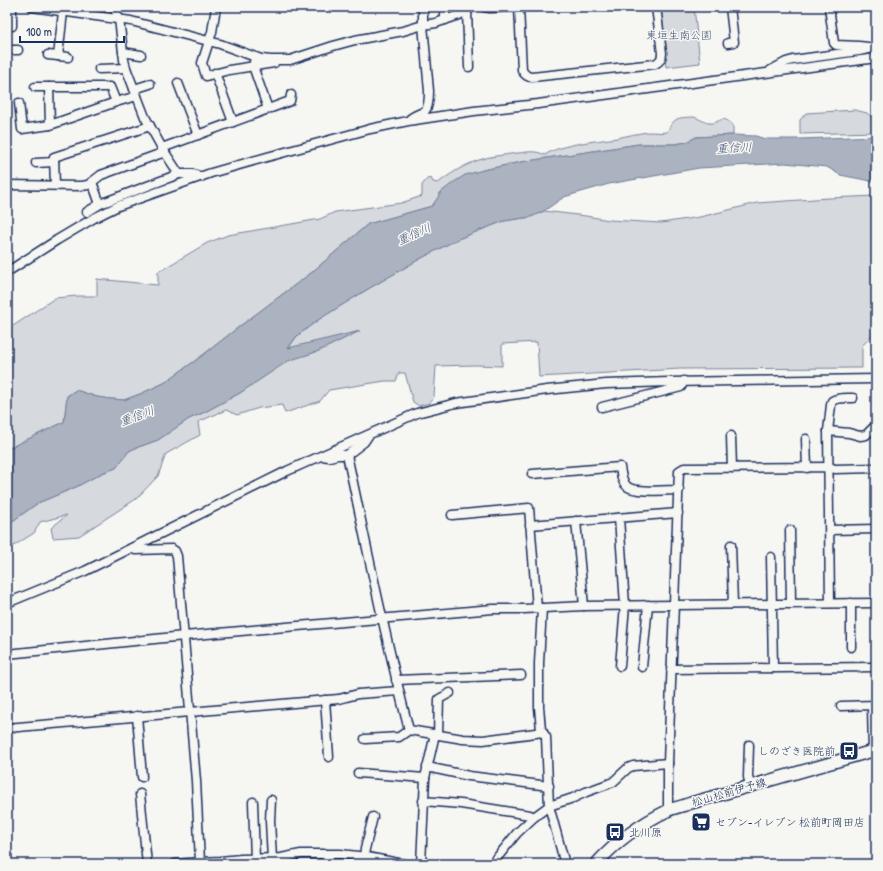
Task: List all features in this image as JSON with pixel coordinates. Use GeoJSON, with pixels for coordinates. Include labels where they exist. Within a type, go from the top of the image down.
{"type":"FeatureCollection","features":[{"type":"Feature","properties":{"kind":"main road","name":"松山松前伊予線"},"geometry":{"type":"LineString","coordinates":[[596,864],[606,852],[627,835],[668,811],[750,785],[874,750]]}},
{"type":"Feature","properties":{"kind":"street"},"geometry":{"type":"LineString","coordinates":[[12,7],[12,26]]}},
{"type":"Feature","properties":{"kind":"street"},"geometry":{"type":"LineString","coordinates":[[32,7],[63,12],[77,10],[131,21],[220,44],[261,59],[271,60],[290,60],[355,40],[436,23],[459,15],[470,9],[470,67]]}},
{"type":"Feature","properties":{"kind":"street"},"geometry":{"type":"LineString","coordinates":[[114,7],[119,19],[124,60],[135,92],[145,117],[179,174]]}},
{"type":"Feature","properties":{"kind":"street"},"geometry":{"type":"LineString","coordinates":[[216,7],[214,21],[202,63],[206,76],[229,70],[274,63],[280,60]]}},
{"type":"Feature","properties":{"kind":"street"},"geometry":{"type":"LineString","coordinates":[[408,121],[413,116],[424,111],[428,104],[429,91],[423,25],[423,7]]}},
{"type":"Feature","properties":{"kind":"street"},"geometry":{"type":"LineString","coordinates":[[445,7],[445,20]]}},
{"type":"Feature","properties":{"kind":"street"},"geometry":{"type":"LineString","coordinates":[[484,7],[516,7]]}},
{"type":"Feature","properties":{"kind":"street"},"geometry":{"type":"LineString","coordinates":[[519,7],[522,70],[526,75],[532,77],[655,64],[661,59],[662,54],[656,7]]}},
{"type":"Feature","properties":{"kind":"street"},"geometry":{"type":"LineString","coordinates":[[728,43],[734,42],[730,7]]}},
{"type":"Feature","properties":{"kind":"street"},"geometry":{"type":"LineString","coordinates":[[829,7],[834,43],[836,45],[874,48]]}},
{"type":"Feature","properties":{"kind":"street"},"geometry":{"type":"LineString","coordinates":[[58,56],[63,12]]}},
{"type":"Feature","properties":{"kind":"street"},"geometry":{"type":"LineString","coordinates":[[769,72],[793,60],[874,48]]}},
{"type":"Feature","properties":{"kind":"street"},"geometry":{"type":"LineString","coordinates":[[7,50],[18,50]]}},
{"type":"Feature","properties":{"kind":"street"},"geometry":{"type":"LineString","coordinates":[[123,52],[141,55]]}},
{"type":"Feature","properties":{"kind":"street"},"geometry":{"type":"LineString","coordinates":[[48,55],[68,57]]}},
{"type":"Feature","properties":{"kind":"street"},"geometry":{"type":"LineString","coordinates":[[252,56],[255,61],[254,69],[268,109]]}},
{"type":"Feature","properties":{"kind":"street"},"geometry":{"type":"LineString","coordinates":[[7,272],[94,218],[118,206],[201,177],[267,157],[370,129],[408,121],[474,111],[538,104],[876,58]]}},
{"type":"Feature","properties":{"kind":"street"},"geometry":{"type":"LineString","coordinates":[[99,69],[126,68]]}},
{"type":"Feature","properties":{"kind":"street"},"geometry":{"type":"LineString","coordinates":[[215,73],[232,122]]}},
{"type":"Feature","properties":{"kind":"street"},"geometry":{"type":"LineString","coordinates":[[19,103],[22,130],[50,125],[116,102],[150,84]]}},
{"type":"Feature","properties":{"kind":"street"},"geometry":{"type":"LineString","coordinates":[[178,84],[198,135]]}},
{"type":"Feature","properties":{"kind":"street"},"geometry":{"type":"LineString","coordinates":[[35,87],[110,87],[116,102]]}},
{"type":"Feature","properties":{"kind":"street"},"geometry":{"type":"LineString","coordinates":[[49,87],[50,125]]}},
{"type":"Feature","properties":{"kind":"street"},"geometry":{"type":"LineString","coordinates":[[7,185],[88,185],[100,175],[198,135],[290,101],[291,95]]}},
{"type":"Feature","properties":{"kind":"street"},"geometry":{"type":"LineString","coordinates":[[56,186],[54,158],[150,126]]}},
{"type":"Feature","properties":{"kind":"street"},"geometry":{"type":"LineString","coordinates":[[36,163],[54,162]]}},
{"type":"Feature","properties":{"kind":"street"},"geometry":{"type":"LineString","coordinates":[[87,212],[100,204],[179,174],[193,174],[201,177]]}},
{"type":"Feature","properties":{"kind":"street"},"geometry":{"type":"LineString","coordinates":[[92,182],[100,204]]}},
{"type":"Feature","properties":{"kind":"street"},"geometry":{"type":"LineString","coordinates":[[7,603],[85,571],[287,471],[417,413],[456,403],[547,390],[606,384],[684,381],[876,379]]}},
{"type":"Feature","properties":{"kind":"street"},"geometry":{"type":"LineString","coordinates":[[602,407],[681,388],[684,381]]}},
{"type":"Feature","properties":{"kind":"street"},"geometry":{"type":"LineString","coordinates":[[830,603],[828,431],[832,401],[835,399],[853,398]]}},
{"type":"Feature","properties":{"kind":"street"},"geometry":{"type":"LineString","coordinates":[[828,431],[849,433],[860,436],[866,435],[876,425]]}},
{"type":"Feature","properties":{"kind":"street"},"geometry":{"type":"LineString","coordinates":[[321,456],[329,458],[338,455],[347,455],[364,442],[370,434]]}},
{"type":"Feature","properties":{"kind":"street"},"geometry":{"type":"LineString","coordinates":[[731,436],[732,468]]}},
{"type":"Feature","properties":{"kind":"street"},"geometry":{"type":"LineString","coordinates":[[806,439],[806,468]]}},
{"type":"Feature","properties":{"kind":"street"},"geometry":{"type":"LineString","coordinates":[[347,455],[382,618],[409,730]]}},
{"type":"Feature","properties":{"kind":"street"},"geometry":{"type":"LineString","coordinates":[[532,474],[620,467],[625,484],[635,490],[679,490]]}},
{"type":"Feature","properties":{"kind":"street"},"geometry":{"type":"LineString","coordinates":[[668,811],[671,669],[679,471],[684,468],[876,468]]}},
{"type":"Feature","properties":{"kind":"street"},"geometry":{"type":"LineString","coordinates":[[452,515],[529,508],[539,608],[540,730],[546,737],[549,806],[565,864]]}},
{"type":"Feature","properties":{"kind":"street"},"geometry":{"type":"LineString","coordinates":[[530,525],[678,513]]}},
{"type":"Feature","properties":{"kind":"street"},"geometry":{"type":"LineString","coordinates":[[619,518],[625,605],[620,666]]}},
{"type":"Feature","properties":{"kind":"street"},"geometry":{"type":"LineString","coordinates":[[576,521],[584,606]]}},
{"type":"Feature","properties":{"kind":"street"},"geometry":{"type":"LineString","coordinates":[[790,530],[791,604]]}},
{"type":"Feature","properties":{"kind":"street"},"geometry":{"type":"LineString","coordinates":[[830,530],[876,530]]}},
{"type":"Feature","properties":{"kind":"street"},"geometry":{"type":"LineString","coordinates":[[731,545],[733,604]]}},
{"type":"Feature","properties":{"kind":"street"},"geometry":{"type":"LineString","coordinates":[[132,548],[135,550],[172,549],[175,551],[177,556],[196,781],[195,863]]}},
{"type":"Feature","properties":{"kind":"street"},"geometry":{"type":"LineString","coordinates":[[771,557],[772,668]]}},
{"type":"Feature","properties":{"kind":"street"},"geometry":{"type":"LineString","coordinates":[[851,603],[851,647]]}},
{"type":"Feature","properties":{"kind":"street"},"geometry":{"type":"LineString","coordinates":[[7,654],[184,636],[493,609],[625,605],[876,603]]}},
{"type":"Feature","properties":{"kind":"street"},"geometry":{"type":"LineString","coordinates":[[642,667],[648,605]]}},
{"type":"Feature","properties":{"kind":"street"},"geometry":{"type":"LineString","coordinates":[[671,669],[876,667]]}},
{"type":"Feature","properties":{"kind":"street"},"geometry":{"type":"LineString","coordinates":[[396,680],[521,676]]}},
{"type":"Feature","properties":{"kind":"street"},"geometry":{"type":"LineString","coordinates":[[7,728],[339,699],[358,694],[399,691]]}},
{"type":"Feature","properties":{"kind":"street"},"geometry":{"type":"LineString","coordinates":[[421,864],[425,778],[436,734],[439,699],[450,693]]}},
{"type":"Feature","properties":{"kind":"street"},"geometry":{"type":"LineString","coordinates":[[325,700],[330,757]]}},
{"type":"Feature","properties":{"kind":"street"},"geometry":{"type":"LineString","coordinates":[[841,706],[874,705],[874,750]]}},
{"type":"Feature","properties":{"kind":"street"},"geometry":{"type":"LineString","coordinates":[[137,716],[142,777]]}},
{"type":"Feature","properties":{"kind":"street"},"geometry":{"type":"LineString","coordinates":[[365,739],[399,737],[409,730],[463,739],[483,740],[542,732]]}},
{"type":"Feature","properties":{"kind":"street"},"geometry":{"type":"LineString","coordinates":[[749,745],[748,777],[750,785]]}},
{"type":"Feature","properties":{"kind":"street"},"geometry":{"type":"LineString","coordinates":[[492,864],[517,833],[534,817],[549,806],[613,782],[628,768],[633,766],[668,763]]}},
{"type":"Feature","properties":{"kind":"street"},"geometry":{"type":"LineString","coordinates":[[427,767],[469,776],[549,786]]}},
{"type":"Feature","properties":{"kind":"street"},"geometry":{"type":"LineString","coordinates":[[358,773],[425,778]]}},
{"type":"Feature","properties":{"kind":"street"},"geometry":{"type":"LineString","coordinates":[[140,794],[147,864]]}},
{"type":"Feature","properties":{"kind":"street"},"geometry":{"type":"LineString","coordinates":[[271,800],[270,821],[272,858]]}},
{"type":"Feature","properties":{"kind":"street"},"geometry":{"type":"LineString","coordinates":[[423,801],[461,804],[530,815],[534,817]]}},
{"type":"Feature","properties":{"kind":"street"},"geometry":{"type":"LineString","coordinates":[[253,802],[255,859]]}},
{"type":"Feature","properties":{"kind":"street"},"geometry":{"type":"LineString","coordinates":[[366,859],[365,849],[373,817]]}},
{"type":"Feature","properties":{"kind":"street"},"geometry":{"type":"LineString","coordinates":[[175,864],[220,861],[241,862],[255,859],[281,858],[302,854],[340,854],[404,864]]}},
{"type":"Feature","properties":{"kind":"street"},"geometry":{"type":"LineString","coordinates":[[326,854],[326,864]]}},
{"type":"Feature","properties":{"kind":"green space","name":"東垣生南公園"},"geometry":{"type":"Polygon","coordinates":[[[658,7],[694,7],[700,63],[666,67],[658,7]]]}},
{"type":"Feature","properties":{"kind":"green space"},"geometry":{"type":"Polygon","coordinates":[[[855,110],[867,113],[873,119],[876,119],[876,132],[800,134],[800,120],[806,113],[855,110]]]}},
{"type":"Feature","properties":{"kind":"green space"},"geometry":{"type":"Polygon","coordinates":[[[694,117],[709,123],[723,119],[733,125],[733,135],[696,137],[687,142],[675,144],[639,144],[521,162],[483,170],[441,192],[432,206],[368,224],[311,273],[164,383],[124,400],[97,397],[76,390],[67,396],[64,422],[7,449],[7,330],[55,298],[97,296],[97,279],[158,285],[158,272],[207,243],[228,235],[320,219],[335,212],[401,203],[422,196],[422,185],[427,179],[431,178],[433,182],[438,183],[472,162],[488,157],[528,152],[538,152],[545,155],[560,148],[579,144],[644,132],[667,132],[675,120],[694,117]]]}},
{"type":"Feature","properties":{"kind":"green space"},"geometry":{"type":"Polygon","coordinates":[[[876,196],[876,334],[873,334],[862,346],[862,368],[680,369],[539,377],[537,342],[502,344],[502,366],[436,366],[434,397],[429,403],[419,406],[413,402],[405,373],[399,373],[396,381],[385,381],[329,390],[320,401],[285,413],[282,405],[259,408],[237,415],[226,410],[198,422],[200,435],[166,454],[158,476],[136,499],[79,536],[53,538],[51,528],[67,515],[40,522],[34,533],[7,550],[7,525],[38,503],[116,468],[129,451],[158,440],[189,419],[240,393],[288,360],[319,351],[357,332],[288,349],[297,336],[318,320],[418,260],[458,239],[504,221],[531,217],[544,211],[609,220],[661,223],[700,217],[757,203],[876,196]]]}},
{"type":"Feature","properties":{"kind":"water","name":"重信川"},"geometry":{"type":"Polygon","coordinates":[[[733,135],[756,136],[765,139],[876,136],[876,182],[840,175],[827,167],[785,163],[699,168],[609,184],[564,197],[544,211],[531,217],[504,221],[458,239],[368,289],[318,320],[297,336],[288,348],[360,331],[319,351],[288,361],[240,393],[189,419],[158,440],[129,451],[116,468],[38,503],[7,525],[7,449],[64,422],[67,396],[76,390],[97,397],[124,400],[164,383],[311,273],[368,224],[432,206],[441,192],[454,182],[465,175],[483,170],[521,162],[639,144],[675,144],[687,142],[696,137],[733,135]]]}},
{"type":"Feature","properties":{"kind":"place","name":"しのざき医院前"},"geometry":{"type":"Point","coordinates":[849,751]}},
{"type":"Feature","properties":{"kind":"place","name":"セブン-イレブン 松前町岡田店"},"geometry":{"type":"Point","coordinates":[701,822]}},
{"type":"Feature","properties":{"kind":"place","name":"北川原"},"geometry":{"type":"Point","coordinates":[615,832]}}]}
